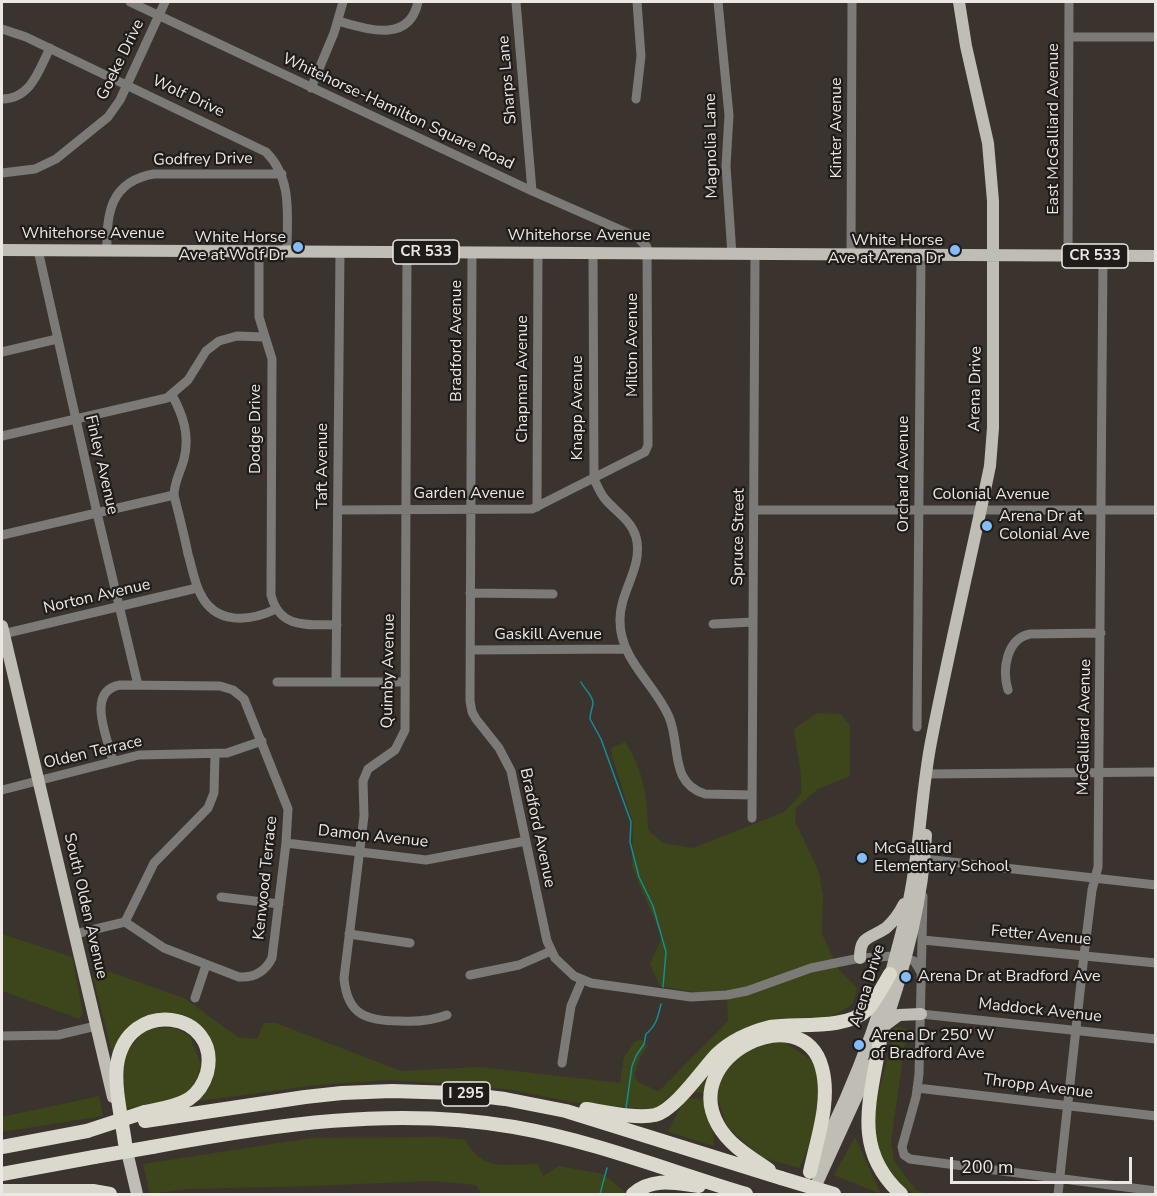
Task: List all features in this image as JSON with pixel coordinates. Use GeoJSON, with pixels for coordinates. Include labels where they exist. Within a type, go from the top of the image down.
{"type":"FeatureCollection","features":[{"type":"Feature","properties":{"kind":"highway"},"geometry":{"type":"LineString","coordinates":[[505,1099],[644,1116],[659,1113],[673,1105],[718,1054],[735,1040],[770,1027],[850,1020],[871,1005],[890,974]]}},
{"type":"Feature","properties":{"kind":"highway"},"geometry":{"type":"LineString","coordinates":[[125,1143],[117,1075],[123,1046],[134,1031],[149,1021],[166,1018],[182,1022],[195,1031],[204,1044],[208,1059],[206,1076],[198,1090],[187,1100],[145,1117]]}},
{"type":"Feature","properties":{"kind":"highway"},"geometry":{"type":"LineString","coordinates":[[882,1033],[868,1116],[869,1145],[882,1173],[901,1194]]}},
{"type":"Feature","properties":{"kind":"highway"},"geometry":{"type":"LineString","coordinates":[[780,1177],[736,1147],[727,1137],[714,1118],[711,1099],[716,1073],[727,1059],[747,1045],[769,1036],[784,1035],[799,1040],[811,1048],[823,1070],[824,1108],[810,1172]]}},
{"type":"Feature","properties":{"kind":"highway","name":"I 295"},"geometry":{"type":"LineString","coordinates":[[2,1147],[145,1117],[350,1092],[430,1092],[505,1099],[566,1111],[835,1194]]}},
{"type":"Feature","properties":{"kind":"highway","name":"I 295"},"geometry":{"type":"LineString","coordinates":[[2,1174],[202,1138],[344,1119],[400,1117],[453,1119],[512,1127],[560,1137],[744,1194]]}},
{"type":"Feature","properties":{"kind":"highway"},"geometry":{"type":"LineString","coordinates":[[633,1194],[649,1184],[666,1181],[744,1194]]}},
{"type":"Feature","properties":{"kind":"highway"},"geometry":{"type":"LineString","coordinates":[[2,1191],[93,1191],[110,1194]]}},
{"type":"Feature","properties":{"kind":"main road","name":"Arena Drive"},"geometry":{"type":"LineString","coordinates":[[812,1194],[867,1077],[882,1033],[900,957],[926,774],[981,509],[992,445],[993,201],[987,143],[964,37],[959,2]]}},
{"type":"Feature","properties":{"kind":"main road","name":"Whitehorse Avenue"},"geometry":{"type":"LineString","coordinates":[[2,250],[1155,256]]}},
{"type":"Feature","properties":{"kind":"main road","name":"South Olden Avenue"},"geometry":{"type":"LineString","coordinates":[[2,630],[137,1194]]}},
{"type":"Feature","properties":{"kind":"main road","name":"Arena Drive"},"geometry":{"type":"LineString","coordinates":[[798,1194],[853,1082],[871,1036],[890,974],[900,957],[917,910],[924,865],[926,774]]}},
{"type":"Feature","properties":{"kind":"main road"},"geometry":{"type":"LineString","coordinates":[[860,958],[862,943],[895,919],[911,887]]}},
{"type":"Feature","properties":{"kind":"main road"},"geometry":{"type":"LineString","coordinates":[[882,1033],[891,1019],[899,1014],[921,1014]]}},
{"type":"Feature","properties":{"kind":"street","name":"Whitehorse-Hamilton Square Road"},"geometry":{"type":"LineString","coordinates":[[130,2],[532,191],[637,237],[647,247],[648,253]]}},
{"type":"Feature","properties":{"kind":"street","name":"Goeke Drive"},"geometry":{"type":"LineString","coordinates":[[2,173],[35,169],[61,156],[110,115],[128,85],[165,2]]}},
{"type":"Feature","properties":{"kind":"street"},"geometry":{"type":"LineString","coordinates":[[311,88],[338,21],[343,2]]}},
{"type":"Feature","properties":{"kind":"street"},"geometry":{"type":"LineString","coordinates":[[338,21],[377,31],[388,31],[409,20],[418,2]]}},
{"type":"Feature","properties":{"kind":"street","name":"Sharps Lane"},"geometry":{"type":"LineString","coordinates":[[516,2],[532,191]]}},
{"type":"Feature","properties":{"kind":"street"},"geometry":{"type":"LineString","coordinates":[[636,99],[641,56],[638,2]]}},
{"type":"Feature","properties":{"kind":"street","name":"Magnolia Lane"},"geometry":{"type":"LineString","coordinates":[[718,2],[729,115],[726,166],[732,255]]}},
{"type":"Feature","properties":{"kind":"street","name":"Kinter Avenue"},"geometry":{"type":"LineString","coordinates":[[851,255],[852,2]]}},
{"type":"Feature","properties":{"kind":"street","name":"East McGalliard Avenue"},"geometry":{"type":"LineString","coordinates":[[1068,256],[1069,2]]}},
{"type":"Feature","properties":{"kind":"street","name":"Wolf Drive"},"geometry":{"type":"LineString","coordinates":[[2,29],[50,48],[259,147],[273,159],[282,174]]}},
{"type":"Feature","properties":{"kind":"street"},"geometry":{"type":"LineString","coordinates":[[1069,37],[1155,37]]}},
{"type":"Feature","properties":{"kind":"street"},"geometry":{"type":"LineString","coordinates":[[2,99],[14,97],[27,89],[35,79],[50,48]]}},
{"type":"Feature","properties":{"kind":"street","name":"Godfrey Drive"},"geometry":{"type":"LineString","coordinates":[[107,250],[107,221],[111,204],[122,189],[137,179],[154,174],[282,174]]}},
{"type":"Feature","properties":{"kind":"street"},"geometry":{"type":"LineString","coordinates":[[282,174],[286,190],[287,251]]}},
{"type":"Feature","properties":{"kind":"street","name":"Finley Avenue"},"geometry":{"type":"LineString","coordinates":[[38,250],[138,685]]}},
{"type":"Feature","properties":{"kind":"street","name":"Dodge Drive"},"geometry":{"type":"LineString","coordinates":[[259,251],[259,317],[272,359],[271,591],[276,609]]}},
{"type":"Feature","properties":{"kind":"street","name":"Taft Avenue"},"geometry":{"type":"LineString","coordinates":[[336,682],[340,251]]}},
{"type":"Feature","properties":{"kind":"street","name":"Quimby Avenue"},"geometry":{"type":"LineString","coordinates":[[407,251],[403,738],[395,750],[368,769],[363,781],[364,816],[349,934],[345,986],[349,999],[359,1012],[373,1020],[425,1022],[447,1015]]}},
{"type":"Feature","properties":{"kind":"street","name":"Bradford Avenue"},"geometry":{"type":"LineString","coordinates":[[472,252],[470,592],[472,712],[499,748],[511,771],[538,906],[551,951],[561,966],[582,980],[678,996],[707,996],[747,991],[811,968],[860,958],[900,957]]}},
{"type":"Feature","properties":{"kind":"street","name":"Chapman Avenue"},"geometry":{"type":"LineString","coordinates":[[537,507],[538,252]]}},
{"type":"Feature","properties":{"kind":"street","name":"Knapp Avenue"},"geometry":{"type":"LineString","coordinates":[[593,252],[594,479],[605,499],[627,520],[637,544],[637,562],[620,611],[620,631],[626,649],[669,716],[676,737],[680,772],[686,783],[705,794],[752,795]]}},
{"type":"Feature","properties":{"kind":"street","name":"Milton Avenue"},"geometry":{"type":"LineString","coordinates":[[648,253],[648,437]]}},
{"type":"Feature","properties":{"kind":"street","name":"Spruce Street"},"geometry":{"type":"LineString","coordinates":[[752,818],[755,255]]}},
{"type":"Feature","properties":{"kind":"street","name":"Orchard Avenue"},"geometry":{"type":"LineString","coordinates":[[917,727],[920,694],[921,255]]}},
{"type":"Feature","properties":{"kind":"street","name":"McGalliard Avenue"},"geometry":{"type":"LineString","coordinates":[[1058,1194],[1084,955],[1098,867],[1103,256]]}},
{"type":"Feature","properties":{"kind":"street"},"geometry":{"type":"LineString","coordinates":[[2,436],[160,400],[172,395],[188,380],[206,351],[219,341],[237,336],[264,337]]}},
{"type":"Feature","properties":{"kind":"street"},"geometry":{"type":"LineString","coordinates":[[2,352],[57,339]]}},
{"type":"Feature","properties":{"kind":"street"},"geometry":{"type":"LineString","coordinates":[[172,395],[182,415],[186,435],[184,459],[174,487],[174,495],[197,588],[208,605],[230,618],[254,618],[276,609],[285,618],[297,624],[337,625]]}},
{"type":"Feature","properties":{"kind":"street","name":"Garden Avenue"},"geometry":{"type":"LineString","coordinates":[[338,510],[532,509],[645,452],[648,437]]}},
{"type":"Feature","properties":{"kind":"street"},"geometry":{"type":"LineString","coordinates":[[2,535],[174,495]]}},
{"type":"Feature","properties":{"kind":"street","name":"Colonial Avenue"},"geometry":{"type":"LineString","coordinates":[[754,510],[1155,510]]}},
{"type":"Feature","properties":{"kind":"street","name":"Norton Avenue"},"geometry":{"type":"LineString","coordinates":[[2,630],[119,607],[197,588]]}},
{"type":"Feature","properties":{"kind":"street"},"geometry":{"type":"LineString","coordinates":[[470,592],[553,594]]}},
{"type":"Feature","properties":{"kind":"street"},"geometry":{"type":"LineString","coordinates":[[713,624],[753,622]]}},
{"type":"Feature","properties":{"kind":"street"},"geometry":{"type":"LineString","coordinates":[[1008,690],[1005,672],[1013,644],[1021,636],[1101,633]]}},
{"type":"Feature","properties":{"kind":"street","name":"Gaskill Avenue"},"geometry":{"type":"LineString","coordinates":[[470,650],[626,649]]}},
{"type":"Feature","properties":{"kind":"street"},"geometry":{"type":"LineString","coordinates":[[277,682],[405,682]]}},
{"type":"Feature","properties":{"kind":"street","name":"Kenwood Terrace"},"geometry":{"type":"LineString","coordinates":[[113,761],[100,707],[105,692],[114,686],[220,686],[239,694],[247,705],[288,809],[272,958],[264,970],[246,977],[206,965],[164,948],[125,922]]}},
{"type":"Feature","properties":{"kind":"street","name":"Olden Terrace"},"geometry":{"type":"LineString","coordinates":[[2,790],[113,761],[153,754],[215,754],[239,750],[262,741]]}},
{"type":"Feature","properties":{"kind":"street"},"geometry":{"type":"LineString","coordinates":[[75,934],[125,922],[154,863],[208,808],[214,793],[215,754]]}},
{"type":"Feature","properties":{"kind":"street"},"geometry":{"type":"LineString","coordinates":[[926,774],[1155,772]]}},
{"type":"Feature","properties":{"kind":"street","name":"Damon Avenue"},"geometry":{"type":"LineString","coordinates":[[286,843],[426,860],[526,841]]}},
{"type":"Feature","properties":{"kind":"street"},"geometry":{"type":"LineString","coordinates":[[1155,885],[924,865],[917,1088],[902,1151],[910,1159],[1155,1191]]}},
{"type":"Feature","properties":{"kind":"street"},"geometry":{"type":"LineString","coordinates":[[221,897],[279,904]]}},
{"type":"Feature","properties":{"kind":"street"},"geometry":{"type":"LineString","coordinates":[[349,934],[410,943]]}},
{"type":"Feature","properties":{"kind":"street","name":"Fetter Avenue"},"geometry":{"type":"LineString","coordinates":[[923,940],[1155,963]]}},
{"type":"Feature","properties":{"kind":"street"},"geometry":{"type":"LineString","coordinates":[[470,975],[519,965],[551,951]]}},
{"type":"Feature","properties":{"kind":"street"},"geometry":{"type":"LineString","coordinates":[[900,957],[914,961],[922,974]]}},
{"type":"Feature","properties":{"kind":"street"},"geometry":{"type":"LineString","coordinates":[[195,998],[206,965]]}},
{"type":"Feature","properties":{"kind":"street"},"geometry":{"type":"LineString","coordinates":[[562,1063],[571,1005],[582,980]]}},
{"type":"Feature","properties":{"kind":"street","name":"Maddock Avenue"},"geometry":{"type":"LineString","coordinates":[[921,1014],[1155,1039]]}},
{"type":"Feature","properties":{"kind":"street"},"geometry":{"type":"LineString","coordinates":[[2,1036],[58,1035],[96,1026]]}},
{"type":"Feature","properties":{"kind":"street","name":"Thropp Avenue"},"geometry":{"type":"LineString","coordinates":[[917,1088],[1155,1116]]}},
{"type":"Feature","properties":{"kind":"green space"},"geometry":{"type":"Polygon","coordinates":[[[817,713],[841,714],[850,726],[850,776],[818,789],[796,808],[795,821],[819,872],[823,896],[822,934],[838,969],[857,988],[853,1004],[787,1044],[816,1063],[821,1105],[813,1138],[799,1168],[761,1157],[728,1128],[716,1095],[677,1090],[655,1110],[571,1102],[513,1090],[388,1080],[317,1085],[199,1101],[213,1072],[195,1026],[181,1015],[151,1015],[129,1027],[113,1056],[93,977],[110,972],[184,998],[238,1037],[257,1039],[264,1023],[276,1023],[401,1071],[480,1067],[620,1083],[624,1057],[635,1041],[641,1040],[648,1046],[641,1056],[634,1075],[637,1081],[657,1091],[728,1021],[727,998],[660,986],[650,964],[662,937],[632,867],[633,823],[611,748],[625,742],[636,763],[647,806],[648,830],[663,843],[693,848],[784,812],[801,794],[794,729],[817,713]]]}},
{"type":"Feature","properties":{"kind":"green space"},"geometry":{"type":"Polygon","coordinates":[[[2,934],[72,957],[83,1013],[80,1019],[2,991],[2,934]]]}},
{"type":"Feature","properties":{"kind":"green space"},"geometry":{"type":"Polygon","coordinates":[[[895,1027],[907,1029],[891,1141],[894,1161],[916,1190],[928,1194],[916,1194],[905,1189],[884,1165],[876,1149],[872,1120],[895,1027]]]}},
{"type":"Feature","properties":{"kind":"green space"},"geometry":{"type":"Polygon","coordinates":[[[154,1028],[175,1028],[190,1036],[201,1065],[195,1085],[179,1098],[149,1107],[125,1108],[123,1055],[137,1040],[139,1034],[154,1028]]]}},
{"type":"Feature","properties":{"kind":"green space"},"geometry":{"type":"Polygon","coordinates":[[[99,1096],[103,1116],[2,1132],[2,1117],[99,1096]]]}},
{"type":"Feature","properties":{"kind":"green space"},"geometry":{"type":"Polygon","coordinates":[[[685,1098],[703,1099],[713,1127],[714,1146],[668,1132],[685,1098]]]}},
{"type":"Feature","properties":{"kind":"green space"},"geometry":{"type":"Polygon","coordinates":[[[440,1137],[465,1140],[472,1150],[488,1162],[505,1165],[537,1164],[543,1176],[559,1166],[603,1174],[627,1194],[481,1194],[476,1185],[432,1181],[188,1189],[150,1194],[143,1164],[311,1138],[440,1137]]]}},
{"type":"Feature","properties":{"kind":"green space"},"geometry":{"type":"Polygon","coordinates":[[[855,1137],[881,1194],[834,1175],[855,1137]]]}},
{"type":"Feature","properties":{"kind":"waterway"},"geometry":{"type":"LineString","coordinates":[[581,682],[592,698],[590,719],[601,739],[631,822],[630,842],[639,877],[653,906],[666,952],[663,987]]}},
{"type":"Feature","properties":{"kind":"waterway"},"geometry":{"type":"LineString","coordinates":[[626,1108],[632,1066],[644,1044],[646,1034],[656,1021],[661,1004]]}},
{"type":"Feature","properties":{"kind":"waterway"},"geometry":{"type":"LineString","coordinates":[[600,1194],[607,1168]]}},
{"type":"Feature","properties":{"kind":"place","name":"White Horse Ave at Wolf Dr"},"geometry":{"type":"Point","coordinates":[298,247]}},
{"type":"Feature","properties":{"kind":"place","name":"White Horse Ave at Arena Dr"},"geometry":{"type":"Point","coordinates":[955,250]}},
{"type":"Feature","properties":{"kind":"place","name":"Arena Dr at Colonial Ave"},"geometry":{"type":"Point","coordinates":[987,526]}},
{"type":"Feature","properties":{"kind":"place","name":"McGalliard Elementary School"},"geometry":{"type":"Point","coordinates":[862,858]}},
{"type":"Feature","properties":{"kind":"place","name":"Arena Dr at Bradford Ave"},"geometry":{"type":"Point","coordinates":[906,977]}},
{"type":"Feature","properties":{"kind":"place","name":"Arena Dr 250' W of Bradford Ave"},"geometry":{"type":"Point","coordinates":[859,1045]}}]}
